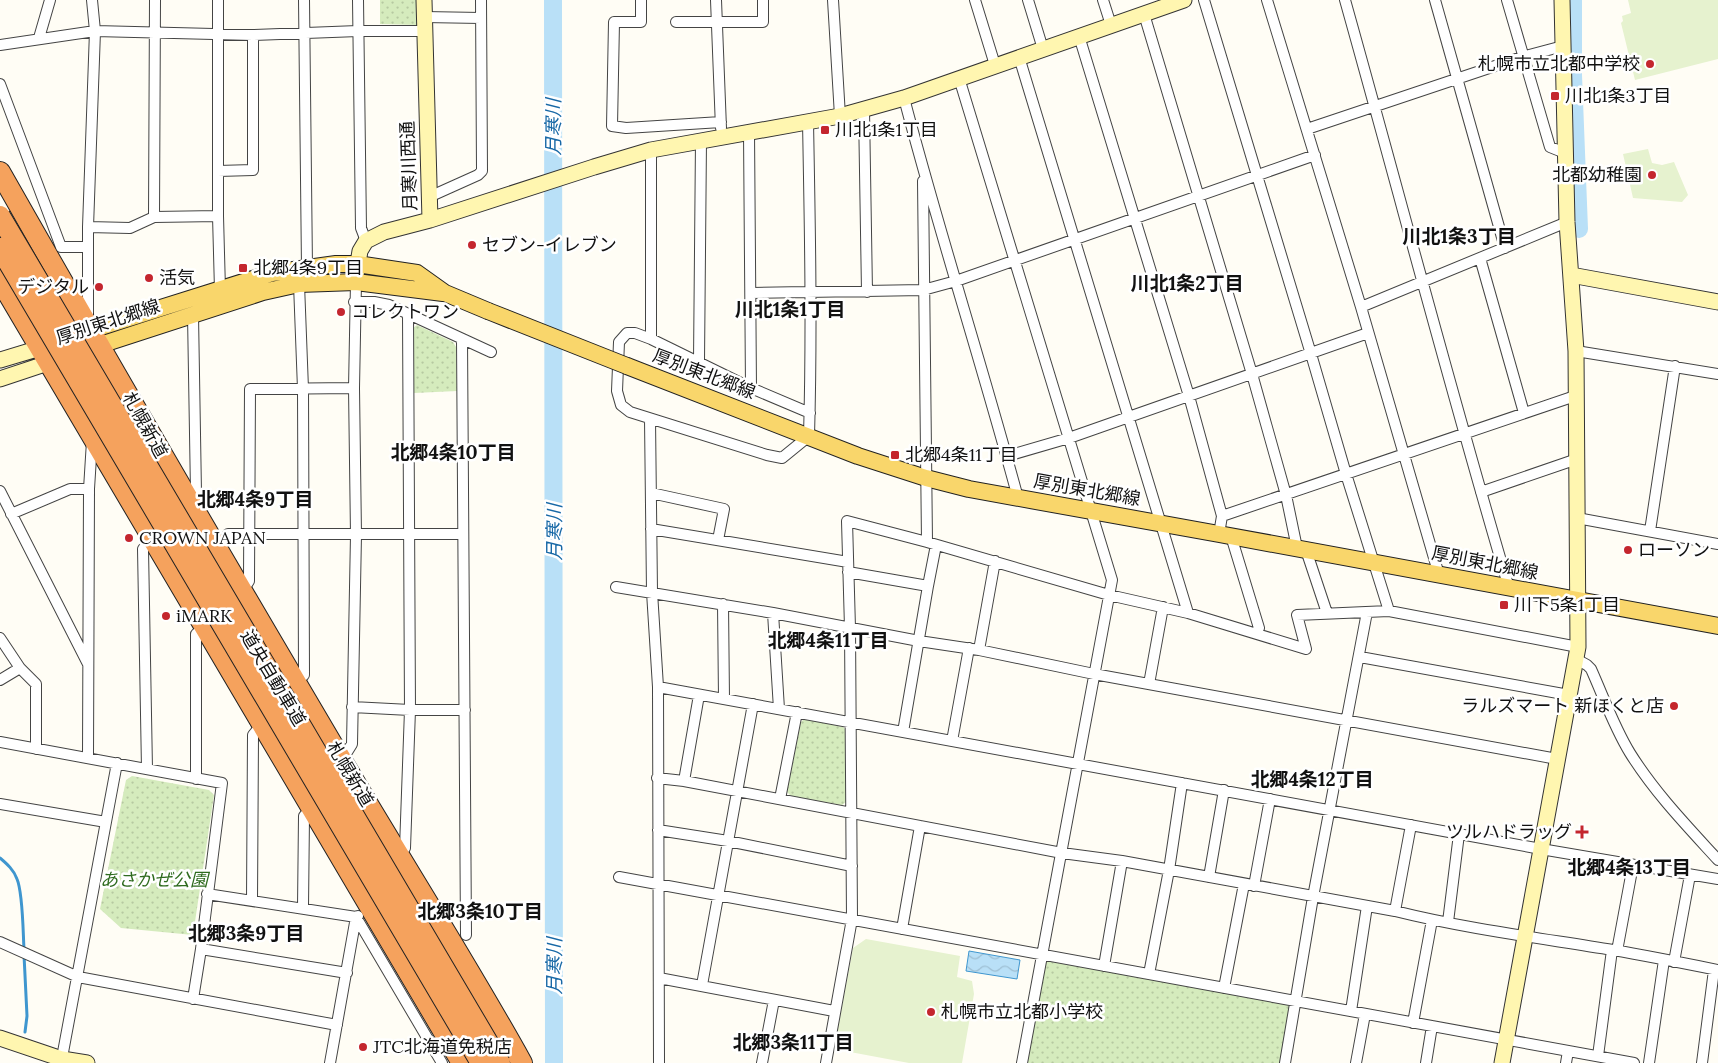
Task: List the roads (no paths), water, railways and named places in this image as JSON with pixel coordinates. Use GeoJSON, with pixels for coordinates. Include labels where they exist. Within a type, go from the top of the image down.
{"type":"FeatureCollection","features":[{"type":"Feature","properties":{"kind":"highway","name":"札幌新道"},"geometry":{"type":"LineString","coordinates":[[0,172],[188,500],[522,1063]]}},
{"type":"Feature","properties":{"kind":"highway","name":"道央自動車道"},"geometry":{"type":"LineString","coordinates":[[0,216],[500,1063]]}},
{"type":"Feature","properties":{"kind":"highway","name":"道央自動車道"},"geometry":{"type":"LineString","coordinates":[[0,248],[481,1063]]}},
{"type":"Feature","properties":{"kind":"highway"},"geometry":{"type":"LineString","coordinates":[[0,280],[312,807],[363,912],[462,1063]]}},
{"type":"Feature","properties":{"kind":"main road","name":"厚別東北郷線"},"geometry":{"type":"LineString","coordinates":[[44,355],[220,290],[272,273],[336,264],[357,264],[417,273],[445,293],[488,311],[858,456],[926,478],[968,489],[1718,626]]}},
{"type":"Feature","properties":{"kind":"main road","name":"厚別東北郷線"},"geometry":{"type":"LineString","coordinates":[[95,337],[193,314],[263,292],[299,284],[356,282],[445,293]]}},
{"type":"Feature","properties":{"kind":"street"},"geometry":{"type":"LineString","coordinates":[[39,38],[50,0]]}},
{"type":"Feature","properties":{"kind":"street"},"geometry":{"type":"LineString","coordinates":[[92,0],[95,31],[87,310],[95,337]]}},
{"type":"Feature","properties":{"kind":"street"},"geometry":{"type":"LineString","coordinates":[[154,217],[155,0]]}},
{"type":"Feature","properties":{"kind":"street"},"geometry":{"type":"LineString","coordinates":[[218,0],[220,290]]}},
{"type":"Feature","properties":{"kind":"street"},"geometry":{"type":"LineString","coordinates":[[304,0],[307,268]]}},
{"type":"Feature","properties":{"kind":"street"},"geometry":{"type":"LineString","coordinates":[[342,760],[352,744],[356,535],[354,302],[357,264],[360,250],[366,241],[361,228],[358,0]]}},
{"type":"Feature","properties":{"kind":"street","name":"月寒川西通"},"geometry":{"type":"LineString","coordinates":[[366,241],[384,232],[430,220],[424,0]]}},
{"type":"Feature","properties":{"kind":"street"},"geometry":{"type":"LineString","coordinates":[[430,197],[478,175],[482,171],[481,0]]}},
{"type":"Feature","properties":{"kind":"street"},"geometry":{"type":"LineString","coordinates":[[641,0],[641,22],[614,22],[612,126],[626,128],[721,129],[749,132],[840,116],[904,98],[1184,0]]}},
{"type":"Feature","properties":{"kind":"street"},"geometry":{"type":"LineString","coordinates":[[716,0],[715,22],[721,129]]}},
{"type":"Feature","properties":{"kind":"street"},"geometry":{"type":"LineString","coordinates":[[676,22],[763,22],[763,0]]}},
{"type":"Feature","properties":{"kind":"street"},"geometry":{"type":"LineString","coordinates":[[833,0],[840,116]]}},
{"type":"Feature","properties":{"kind":"street"},"geometry":{"type":"LineString","coordinates":[[975,0],[995,65]]}},
{"type":"Feature","properties":{"kind":"street"},"geometry":{"type":"LineString","coordinates":[[1028,0],[1043,48]]}},
{"type":"Feature","properties":{"kind":"street"},"geometry":{"type":"LineString","coordinates":[[1103,0],[1111,25]]}},
{"type":"Feature","properties":{"kind":"street"},"geometry":{"type":"LineString","coordinates":[[1204,0],[1312,354],[1372,562],[1389,611]]}},
{"type":"Feature","properties":{"kind":"street"},"geometry":{"type":"LineString","coordinates":[[1267,0],[1361,307],[1439,575]]}},
{"type":"Feature","properties":{"kind":"street"},"geometry":{"type":"LineString","coordinates":[[1345,0],[1424,281],[1464,434],[1509,588]]}},
{"type":"Feature","properties":{"kind":"street"},"geometry":{"type":"LineString","coordinates":[[1435,0],[1505,248]]}},
{"type":"Feature","properties":{"kind":"street"},"geometry":{"type":"LineString","coordinates":[[1507,0],[1522,57],[1550,147],[1565,153]]}},
{"type":"Feature","properties":{"kind":"street"},"geometry":{"type":"LineString","coordinates":[[1502,1063],[1577,653],[1576,351],[1566,222],[1562,0]]}},
{"type":"Feature","properties":{"kind":"street"},"geometry":{"type":"LineString","coordinates":[[1144,14],[1252,374],[1301,549],[1327,613]]}},
{"type":"Feature","properties":{"kind":"street"},"geometry":{"type":"LineString","coordinates":[[0,45],[95,31],[253,35],[358,31],[481,18]]}},
{"type":"Feature","properties":{"kind":"street"},"geometry":{"type":"LineString","coordinates":[[218,171],[253,170],[253,35]]}},
{"type":"Feature","properties":{"kind":"street"},"geometry":{"type":"LineString","coordinates":[[1079,36],[1189,396],[1222,516],[1225,535],[1259,628],[1256,633]]}},
{"type":"Feature","properties":{"kind":"street"},"geometry":{"type":"LineString","coordinates":[[1307,129],[1522,57],[1563,46]]}},
{"type":"Feature","properties":{"kind":"street"},"geometry":{"type":"LineString","coordinates":[[1019,57],[1188,613]]}},
{"type":"Feature","properties":{"kind":"street"},"geometry":{"type":"LineString","coordinates":[[959,78],[1112,580],[1022,1063]]}},
{"type":"Feature","properties":{"kind":"street"},"geometry":{"type":"LineString","coordinates":[[0,84],[61,247],[88,247]]}},
{"type":"Feature","properties":{"kind":"street"},"geometry":{"type":"LineString","coordinates":[[904,98],[922,170],[1018,498]]}},
{"type":"Feature","properties":{"kind":"street"},"geometry":{"type":"LineString","coordinates":[[864,110],[867,292]]}},
{"type":"Feature","properties":{"kind":"street"},"geometry":{"type":"LineString","coordinates":[[808,122],[811,293],[810,414],[809,436],[782,458],[768,456],[630,412],[621,405],[618,391],[619,342],[627,334],[635,333],[810,414]]}},
{"type":"Feature","properties":{"kind":"street"},"geometry":{"type":"LineString","coordinates":[[430,220],[651,150],[700,140],[721,129]]}},
{"type":"Feature","properties":{"kind":"street"},"geometry":{"type":"LineString","coordinates":[[749,132],[752,293],[751,388]]}},
{"type":"Feature","properties":{"kind":"street"},"geometry":{"type":"LineString","coordinates":[[699,362],[700,140]]}},
{"type":"Feature","properties":{"kind":"street"},"geometry":{"type":"LineString","coordinates":[[651,150],[651,339]]}},
{"type":"Feature","properties":{"kind":"street"},"geometry":{"type":"LineString","coordinates":[[752,293],[923,290],[956,281],[1315,155]]}},
{"type":"Feature","properties":{"kind":"street"},"geometry":{"type":"LineString","coordinates":[[903,732],[928,586],[932,543],[926,478],[922,170]]}},
{"type":"Feature","properties":{"kind":"street"},"geometry":{"type":"LineString","coordinates":[[88,227],[130,228],[154,217],[218,216]]}},
{"type":"Feature","properties":{"kind":"street"},"geometry":{"type":"LineString","coordinates":[[1361,307],[1566,222]]}},
{"type":"Feature","properties":{"kind":"street"},"geometry":{"type":"LineString","coordinates":[[1480,258],[1524,413]]}},
{"type":"Feature","properties":{"kind":"street"},"geometry":{"type":"LineString","coordinates":[[1571,275],[1718,302]]}},
{"type":"Feature","properties":{"kind":"street"},"geometry":{"type":"LineString","coordinates":[[296,683],[304,675],[303,389],[299,284]]}},
{"type":"Feature","properties":{"kind":"street"},"geometry":{"type":"LineString","coordinates":[[354,302],[374,302],[389,305],[491,352]]}},
{"type":"Feature","properties":{"kind":"street"},"geometry":{"type":"LineString","coordinates":[[188,500],[196,493],[193,314]]}},
{"type":"Feature","properties":{"kind":"street"},"geometry":{"type":"LineString","coordinates":[[399,857],[405,848],[410,710],[408,314]]}},
{"type":"Feature","properties":{"kind":"street"},"geometry":{"type":"LineString","coordinates":[[1007,456],[1069,438],[1368,333]]}},
{"type":"Feature","properties":{"kind":"street"},"geometry":{"type":"LineString","coordinates":[[462,339],[466,935]]}},
{"type":"Feature","properties":{"kind":"street"},"geometry":{"type":"LineString","coordinates":[[1576,351],[1718,374]]}},
{"type":"Feature","properties":{"kind":"street"},"geometry":{"type":"LineString","coordinates":[[0,360],[44,355]]}},
{"type":"Feature","properties":{"kind":"street"},"geometry":{"type":"LineString","coordinates":[[0,379],[44,355]]}},
{"type":"Feature","properties":{"kind":"street"},"geometry":{"type":"LineString","coordinates":[[1650,531],[1675,366]]}},
{"type":"Feature","properties":{"kind":"street"},"geometry":{"type":"LineString","coordinates":[[242,592],[249,582],[250,389],[354,388]]}},
{"type":"Feature","properties":{"kind":"street"},"geometry":{"type":"LineString","coordinates":[[1222,516],[1575,396]]}},
{"type":"Feature","properties":{"kind":"street"},"geometry":{"type":"LineString","coordinates":[[650,419],[652,592],[658,688],[659,1063]]}},
{"type":"Feature","properties":{"kind":"street"},"geometry":{"type":"LineString","coordinates":[[88,758],[89,489],[92,435]]}},
{"type":"Feature","properties":{"kind":"street"},"geometry":{"type":"LineString","coordinates":[[1481,492],[1577,459]]}},
{"type":"Feature","properties":{"kind":"street"},"geometry":{"type":"LineString","coordinates":[[12,514],[70,489],[89,489]]}},
{"type":"Feature","properties":{"kind":"street"},"geometry":{"type":"LineString","coordinates":[[0,491],[88,665]]}},
{"type":"Feature","properties":{"kind":"street"},"geometry":{"type":"LineString","coordinates":[[651,493],[724,508],[718,540]]}},
{"type":"Feature","properties":{"kind":"street"},"geometry":{"type":"LineString","coordinates":[[1578,518],[1718,542]]}},
{"type":"Feature","properties":{"kind":"street"},"geometry":{"type":"LineString","coordinates":[[826,1063],[852,919],[852,722],[847,521],[932,543],[1109,595],[1188,613],[1306,649],[1297,615],[1389,611],[1577,653],[1591,669],[1621,737],[1641,769],[1668,806],[1718,860]]}},
{"type":"Feature","properties":{"kind":"street"},"geometry":{"type":"LineString","coordinates":[[651,528],[848,567],[928,586]]}},
{"type":"Feature","properties":{"kind":"street"},"geometry":{"type":"LineString","coordinates":[[228,534],[462,534]]}},
{"type":"Feature","properties":{"kind":"street"},"geometry":{"type":"LineString","coordinates":[[147,769],[143,549],[152,538]]}},
{"type":"Feature","properties":{"kind":"street"},"geometry":{"type":"LineString","coordinates":[[952,741],[995,561]]}},
{"type":"Feature","properties":{"kind":"street"},"geometry":{"type":"LineString","coordinates":[[616,587],[724,604],[919,642],[974,649],[1094,674],[1557,759]]}},
{"type":"Feature","properties":{"kind":"street"},"geometry":{"type":"LineString","coordinates":[[724,604],[724,699]]}},
{"type":"Feature","properties":{"kind":"street"},"geometry":{"type":"LineString","coordinates":[[1149,684],[1163,607]]}},
{"type":"Feature","properties":{"kind":"street"},"geometry":{"type":"LineString","coordinates":[[1285,1063],[1313,897],[1367,612]]}},
{"type":"Feature","properties":{"kind":"street"},"geometry":{"type":"LineString","coordinates":[[773,613],[779,709]]}},
{"type":"Feature","properties":{"kind":"street"},"geometry":{"type":"LineString","coordinates":[[196,779],[196,634],[205,626]]}},
{"type":"Feature","properties":{"kind":"street"},"geometry":{"type":"LineString","coordinates":[[0,638],[20,668],[36,684],[36,749]]}},
{"type":"Feature","properties":{"kind":"street"},"geometry":{"type":"LineString","coordinates":[[1360,657],[1569,695]]}},
{"type":"Feature","properties":{"kind":"street"},"geometry":{"type":"LineString","coordinates":[[0,680],[20,668]]}},
{"type":"Feature","properties":{"kind":"street"},"geometry":{"type":"LineString","coordinates":[[658,688],[1541,849],[1718,879]]}},
{"type":"Feature","properties":{"kind":"street"},"geometry":{"type":"LineString","coordinates":[[684,781],[699,695]]}},
{"type":"Feature","properties":{"kind":"street"},"geometry":{"type":"LineString","coordinates":[[702,985],[752,704]]}},
{"type":"Feature","properties":{"kind":"street"},"geometry":{"type":"LineString","coordinates":[[352,707],[465,710]]}},
{"type":"Feature","properties":{"kind":"street"},"geometry":{"type":"LineString","coordinates":[[780,799],[797,712]]}},
{"type":"Feature","properties":{"kind":"street"},"geometry":{"type":"LineString","coordinates":[[252,901],[253,735],[262,724]]}},
{"type":"Feature","properties":{"kind":"street"},"geometry":{"type":"LineString","coordinates":[[0,742],[222,783],[193,999]]}},
{"type":"Feature","properties":{"kind":"street"},"geometry":{"type":"LineString","coordinates":[[61,1061],[117,763]]}},
{"type":"Feature","properties":{"kind":"street"},"geometry":{"type":"LineString","coordinates":[[657,778],[684,781],[1062,853],[1122,861],[1395,911],[1525,938],[1615,951],[1716,970],[1702,1063]]}},
{"type":"Feature","properties":{"kind":"street"},"geometry":{"type":"LineString","coordinates":[[1149,974],[1169,870],[1182,783]]}},
{"type":"Feature","properties":{"kind":"street"},"geometry":{"type":"LineString","coordinates":[[1209,877],[1224,790]]}},
{"type":"Feature","properties":{"kind":"street"},"geometry":{"type":"LineString","coordinates":[[1224,988],[1270,799]]}},
{"type":"Feature","properties":{"kind":"street"},"geometry":{"type":"LineString","coordinates":[[0,804],[106,822]]}},
{"type":"Feature","properties":{"kind":"street"},"geometry":{"type":"LineString","coordinates":[[302,908],[304,816],[312,807]]}},
{"type":"Feature","properties":{"kind":"street"},"geometry":{"type":"LineString","coordinates":[[1395,911],[1411,825]]}},
{"type":"Feature","properties":{"kind":"street"},"geometry":{"type":"LineString","coordinates":[[902,929],[920,826]]}},
{"type":"Feature","properties":{"kind":"street"},"geometry":{"type":"LineString","coordinates":[[658,830],[728,841],[852,866]]}},
{"type":"Feature","properties":{"kind":"street"},"geometry":{"type":"LineString","coordinates":[[1448,922],[1459,834]]}},
{"type":"Feature","properties":{"kind":"street"},"geometry":{"type":"LineString","coordinates":[[1104,966],[1122,861]]}},
{"type":"Feature","properties":{"kind":"street"},"geometry":{"type":"LineString","coordinates":[[1598,1056],[1615,951],[1633,865]]}},
{"type":"Feature","properties":{"kind":"street"},"geometry":{"type":"LineString","coordinates":[[1649,1063],[1669,961],[1690,875]]}},
{"type":"Feature","properties":{"kind":"street"},"geometry":{"type":"LineString","coordinates":[[618,877],[1598,1056],[1620,1062],[1634,1063]]}},
{"type":"Feature","properties":{"kind":"street"},"geometry":{"type":"LineString","coordinates":[[207,894],[302,908],[363,912]]}},
{"type":"Feature","properties":{"kind":"street"},"geometry":{"type":"LineString","coordinates":[[1351,1012],[1367,906]]}},
{"type":"Feature","properties":{"kind":"street"},"geometry":{"type":"LineString","coordinates":[[330,1063],[347,973],[363,912]]}},
{"type":"Feature","properties":{"kind":"street"},"geometry":{"type":"LineString","coordinates":[[363,912],[442,1063]]}},
{"type":"Feature","properties":{"kind":"street"},"geometry":{"type":"LineString","coordinates":[[1413,1023],[1432,920]]}},
{"type":"Feature","properties":{"kind":"street"},"geometry":{"type":"LineString","coordinates":[[0,942],[78,977],[337,1024]]}},
{"type":"Feature","properties":{"kind":"street"},"geometry":{"type":"LineString","coordinates":[[201,949],[347,973]]}},
{"type":"Feature","properties":{"kind":"street"},"geometry":{"type":"LineString","coordinates":[[658,978],[834,1011]]}},
{"type":"Feature","properties":{"kind":"street"},"geometry":{"type":"LineString","coordinates":[[762,1063],[774,1000]]}},
{"type":"Feature","properties":{"kind":"street"},"geometry":{"type":"LineString","coordinates":[[1356,1063],[1365,1014]]}},
{"type":"Feature","properties":{"kind":"street"},"geometry":{"type":"LineString","coordinates":[[1426,1063],[1432,1026]]}},
{"type":"Feature","properties":{"kind":"street"},"geometry":{"type":"LineString","coordinates":[[0,1038],[61,1061],[88,1063]]}},
{"type":"Feature","properties":{"kind":"street"},"geometry":{"type":"LineString","coordinates":[[1566,1063],[1568,1051]]}},
{"type":"Feature","properties":{"kind":"water"},"geometry":{"type":"Polygon","coordinates":[[[969,951],[1020,960],[1017,979],[966,971],[969,951]]]}},
{"type":"Feature","properties":{"kind":"waterway","name":"月寒川"},"geometry":{"type":"LineString","coordinates":[[553,0],[554,1063]]}},
{"type":"Feature","properties":{"kind":"waterway"},"geometry":{"type":"LineString","coordinates":[[1573,0],[1573,75],[1579,229]]}},
{"type":"Feature","properties":{"kind":"waterway"},"geometry":{"type":"LineString","coordinates":[[0,858],[12,870],[19,885],[22,903],[24,949]]}},
{"type":"Feature","properties":{"kind":"waterway"},"geometry":{"type":"LineString","coordinates":[[24,955],[27,1016],[25,1032]]}},
{"type":"Feature","properties":{"kind":"place","name":"札幌市立北都中学校"},"geometry":{"type":"Point","coordinates":[1650,64]}},
{"type":"Feature","properties":{"kind":"place","name":"川北1条3丁目"},"geometry":{"type":"Point","coordinates":[1555,96]}},
{"type":"Feature","properties":{"kind":"place","name":"川北1条1丁目"},"geometry":{"type":"Point","coordinates":[825,130]}},
{"type":"Feature","properties":{"kind":"place","name":"北都幼稚園"},"geometry":{"type":"Point","coordinates":[1652,175]}},
{"type":"Feature","properties":{"kind":"place","name":"セブン-イレブン"},"geometry":{"type":"Point","coordinates":[472,245]}},
{"type":"Feature","properties":{"kind":"place","name":"北郷4条9丁目"},"geometry":{"type":"Point","coordinates":[243,268]}},
{"type":"Feature","properties":{"kind":"place","name":"活気"},"geometry":{"type":"Point","coordinates":[149,278]}},
{"type":"Feature","properties":{"kind":"place","name":"デジタル"},"geometry":{"type":"Point","coordinates":[99,287]}},
{"type":"Feature","properties":{"kind":"place","name":"コレクトワン"},"geometry":{"type":"Point","coordinates":[341,312]}},
{"type":"Feature","properties":{"kind":"place","name":"北郷4条11丁目"},"geometry":{"type":"Point","coordinates":[895,455]}},
{"type":"Feature","properties":{"kind":"place","name":"CROWN JAPAN"},"geometry":{"type":"Point","coordinates":[129,538]}},
{"type":"Feature","properties":{"kind":"place","name":"ローソン"},"geometry":{"type":"Point","coordinates":[1628,550]}},
{"type":"Feature","properties":{"kind":"place","name":"川下5条1丁目"},"geometry":{"type":"Point","coordinates":[1504,605]}},
{"type":"Feature","properties":{"kind":"place","name":"iMARK"},"geometry":{"type":"Point","coordinates":[166,616]}},
{"type":"Feature","properties":{"kind":"place","name":"ラルズマート 新ほくと店"},"geometry":{"type":"Point","coordinates":[1674,706]}},
{"type":"Feature","properties":{"kind":"place","name":"ツルハドラッグ"},"geometry":{"type":"Point","coordinates":[1582,832]}},
{"type":"Feature","properties":{"kind":"place","name":"札幌市立北都小学校"},"geometry":{"type":"Point","coordinates":[931,1012]}},
{"type":"Feature","properties":{"kind":"place","name":"JTC北海道免税店"},"geometry":{"type":"Point","coordinates":[363,1047]}},
{"type":"Feature","properties":{"kind":"district","name":"川北1条3丁目"},"geometry":{"type":"Point","coordinates":[1459,236]}},
{"type":"Feature","properties":{"kind":"district","name":"川北1条2丁目"},"geometry":{"type":"Point","coordinates":[1187,283]}},
{"type":"Feature","properties":{"kind":"district","name":"川北1条1丁目"},"geometry":{"type":"Point","coordinates":[790,309]}},
{"type":"Feature","properties":{"kind":"district","name":"北郷4条10丁目"},"geometry":{"type":"Point","coordinates":[453,452]}},
{"type":"Feature","properties":{"kind":"district","name":"北郷4条9丁目"},"geometry":{"type":"Point","coordinates":[255,499]}},
{"type":"Feature","properties":{"kind":"district","name":"北郷4条11丁目"},"geometry":{"type":"Point","coordinates":[828,640]}},
{"type":"Feature","properties":{"kind":"district","name":"北郷4条12丁目"},"geometry":{"type":"Point","coordinates":[1312,779]}},
{"type":"Feature","properties":{"kind":"district","name":"北郷4条13丁目"},"geometry":{"type":"Point","coordinates":[1629,867]}},
{"type":"Feature","properties":{"kind":"district","name":"北郷3条10丁目"},"geometry":{"type":"Point","coordinates":[480,911]}},
{"type":"Feature","properties":{"kind":"district","name":"北郷3条9丁目"},"geometry":{"type":"Point","coordinates":[246,933]}},
{"type":"Feature","properties":{"kind":"district","name":"北郷3条11丁目"},"geometry":{"type":"Point","coordinates":[793,1042]}},
{"type":"Feature","properties":{"kind":"park label","name":"あさかぜ公園"},"geometry":{"type":"Point","coordinates":[154,880]}}]}
